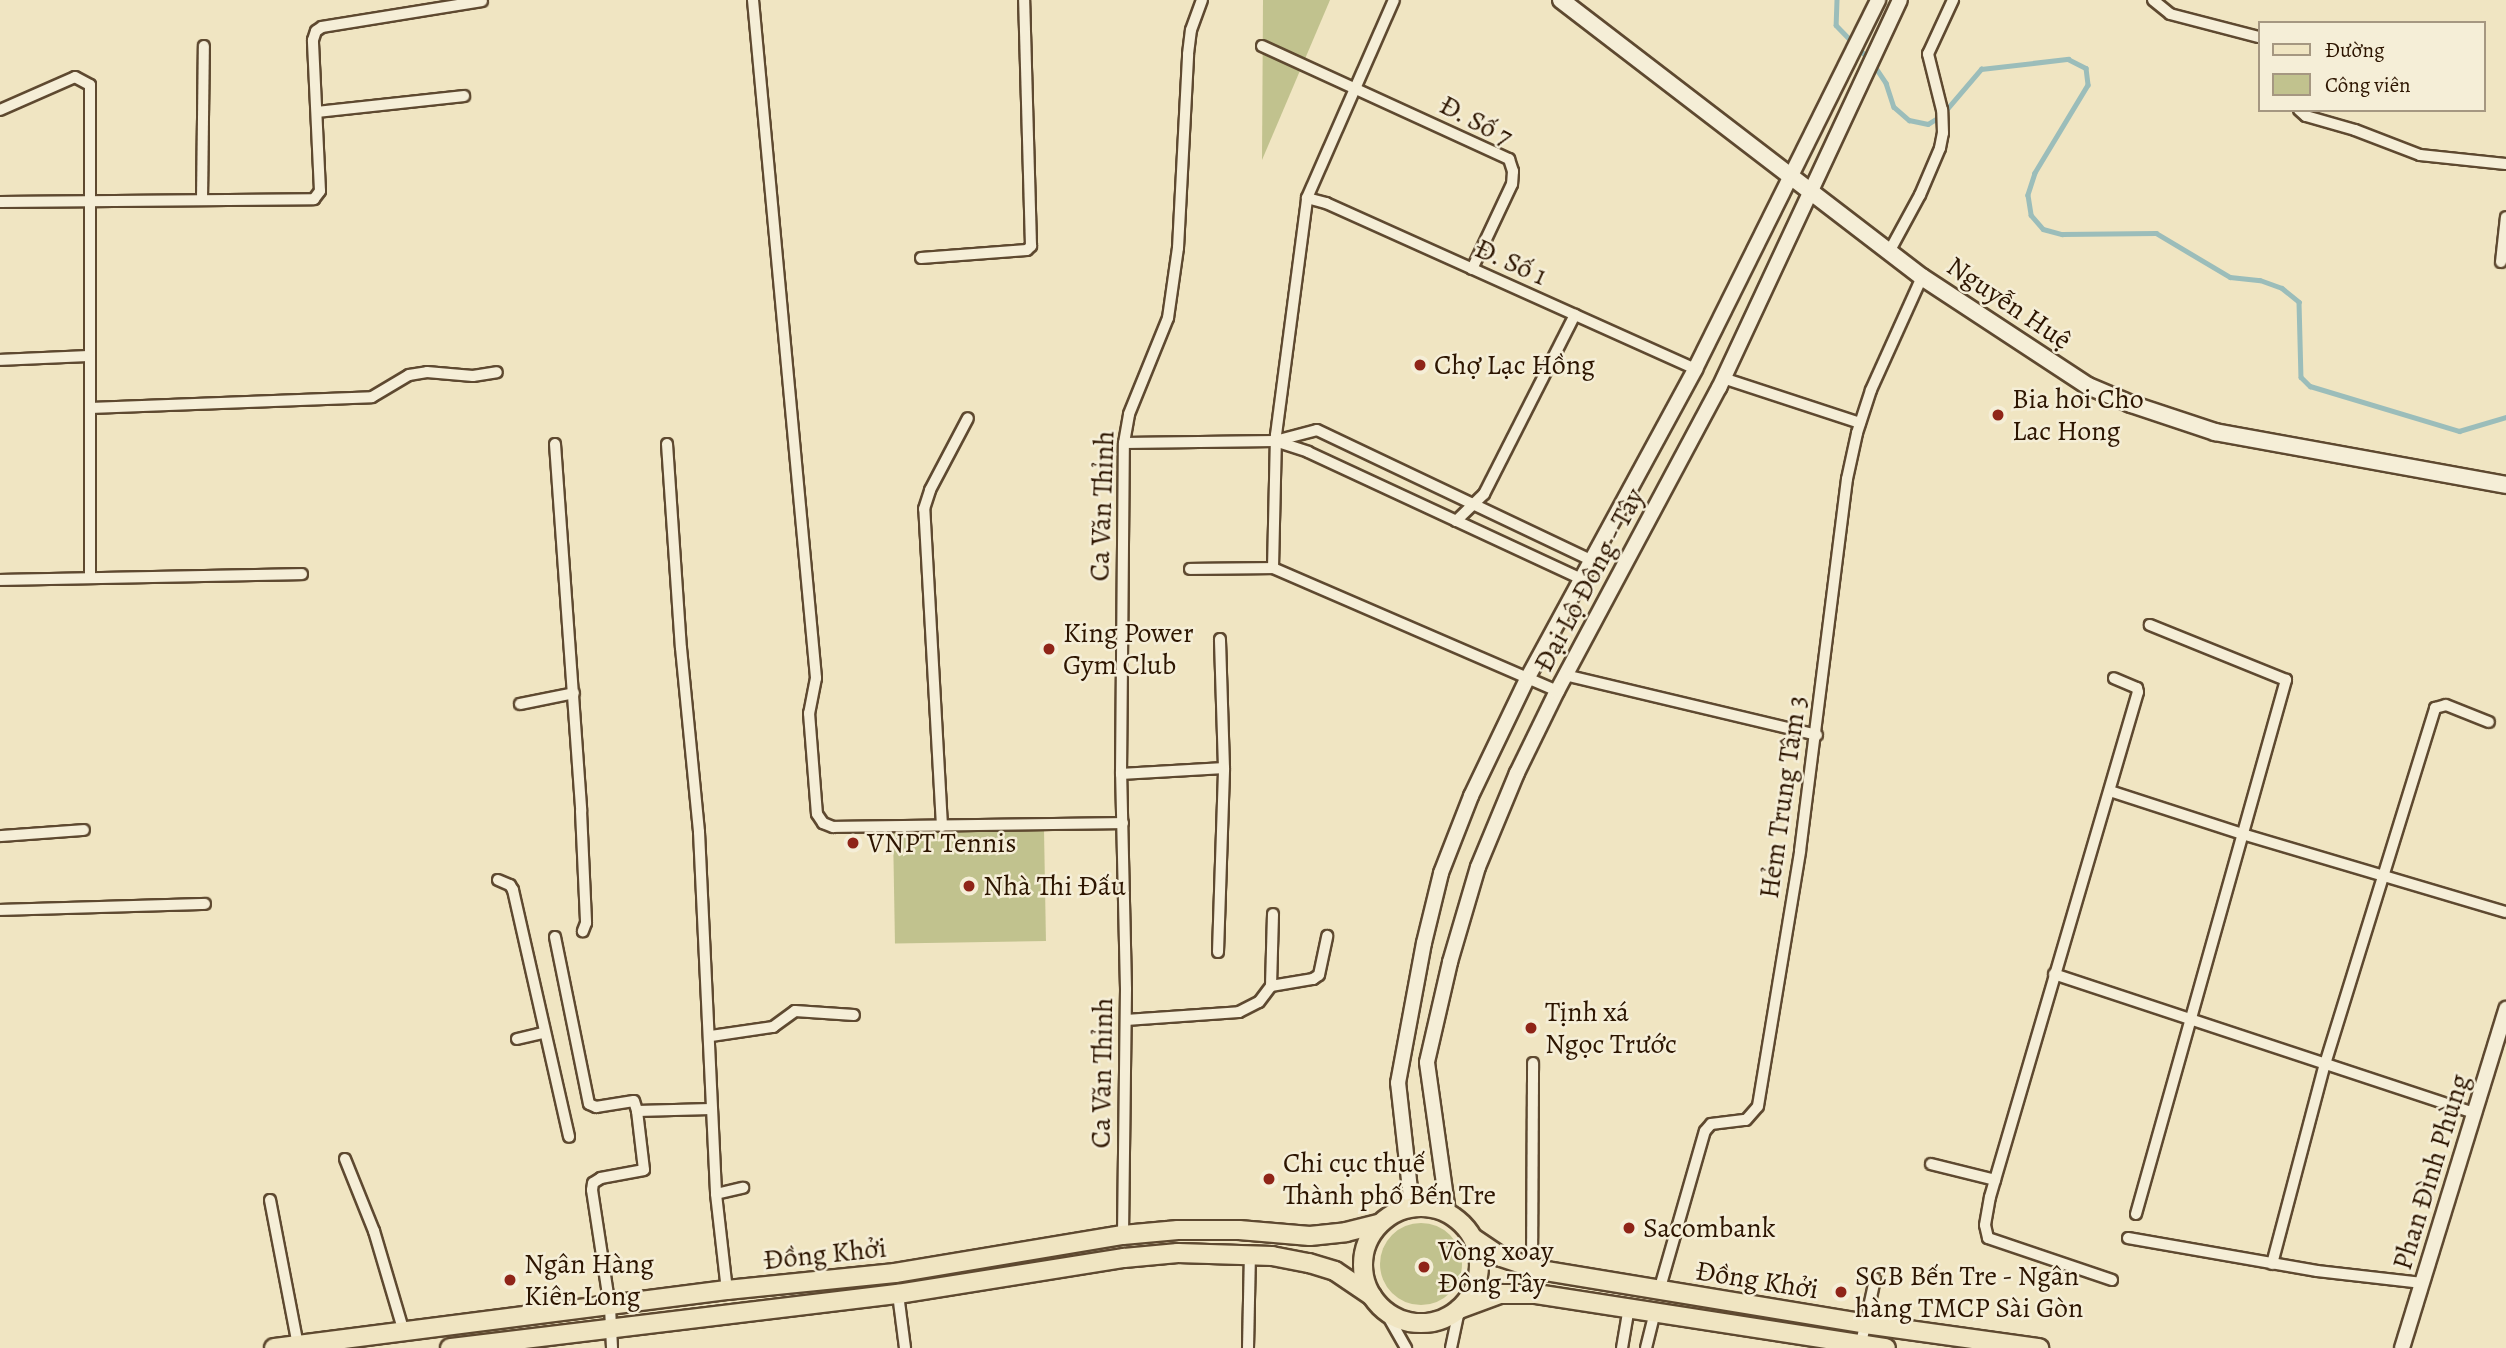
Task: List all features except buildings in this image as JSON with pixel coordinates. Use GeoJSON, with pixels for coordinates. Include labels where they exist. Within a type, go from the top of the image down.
{"type":"FeatureCollection","features":[{"type":"Feature","properties":{"kind":"main road","name":"Nguyễn Huệ"},"geometry":{"type":"LineString","coordinates":[[1561,0],[1922,277],[2088,386],[2215,432],[2506,485]]}},
{"type":"Feature","properties":{"kind":"main road"},"geometry":{"type":"LineString","coordinates":[[1412,1207],[1430,1207],[1448,1212],[1463,1223],[1474,1238],[1479,1256],[1479,1275],[1472,1294],[1459,1309],[1441,1320],[1422,1323],[1402,1320],[1385,1311],[1372,1296],[1364,1277],[1363,1257],[1369,1239],[1379,1224],[1394,1213],[1412,1207]]}},
{"type":"Feature","properties":{"kind":"main road","name":"Đồng Khởi"},"geometry":{"type":"LineString","coordinates":[[274,1348],[727,1290],[895,1273],[1122,1235],[1178,1230],[1239,1230],[1310,1236],[1346,1232],[1379,1224]]}},
{"type":"Feature","properties":{"kind":"main road","name":"Đồng Khởi"},"geometry":{"type":"LineString","coordinates":[[1474,1238],[1501,1257],[1532,1268],[1865,1324],[2039,1348]]}},
{"type":"Feature","properties":{"kind":"main road","name":"Đồng Khởi"},"geometry":{"type":"LineString","coordinates":[[450,1348],[496,1345],[612,1327],[898,1294],[1124,1258],[1178,1253],[1250,1254],[1309,1263],[1335,1271],[1372,1296]]}},
{"type":"Feature","properties":{"kind":"main road","name":"Đồng Khởi"},"geometry":{"type":"LineString","coordinates":[[1459,1309],[1500,1293],[1536,1294],[1886,1348]]}},
{"type":"Feature","properties":{"kind":"street"},"geometry":{"type":"LineString","coordinates":[[753,0],[814,674],[809,713],[817,814],[823,823],[833,828],[1123,822]]}},
{"type":"Feature","properties":{"kind":"street"},"geometry":{"type":"LineString","coordinates":[[921,258],[1027,250],[1031,246],[1024,0]]}},
{"type":"Feature","properties":{"kind":"street","name":"Ca Văn Thỉnh"},"geometry":{"type":"LineString","coordinates":[[1122,1235],[1126,1020],[1121,774],[1124,443],[1129,414],[1168,318],[1178,248],[1188,54],[1191,30],[1202,0]]}},
{"type":"Feature","properties":{"kind":"street"},"geometry":{"type":"LineString","coordinates":[[1273,568],[1276,441],[1307,198],[1394,0]]}},
{"type":"Feature","properties":{"kind":"street","name":"Đại Lộ Đông - Tây"},"geometry":{"type":"LineString","coordinates":[[1412,1207],[1398,1083],[1424,943],[1446,860],[1471,796],[1527,679],[1695,369],[1878,0]]}},
{"type":"Feature","properties":{"kind":"street","name":"Đại Lộ Đông - Tây"},"geometry":{"type":"LineString","coordinates":[[1448,1212],[1427,1062],[1450,961],[1478,867],[1517,773],[1565,675],[1723,378],[1783,247],[1812,193],[1900,0]]}},
{"type":"Feature","properties":{"kind":"street"},"geometry":{"type":"LineString","coordinates":[[1889,252],[1920,195],[1944,133],[1942,110],[1927,54],[1953,0]]}},
{"type":"Feature","properties":{"kind":"street"},"geometry":{"type":"LineString","coordinates":[[2153,0],[2160,8],[2181,18],[2258,37]]}},
{"type":"Feature","properties":{"kind":"street"},"geometry":{"type":"LineString","coordinates":[[0,202],[318,197],[313,40],[316,31],[322,27],[482,1]]}},
{"type":"Feature","properties":{"kind":"street"},"geometry":{"type":"LineString","coordinates":[[202,200],[204,46]]}},
{"type":"Feature","properties":{"kind":"street"},"geometry":{"type":"LineString","coordinates":[[1262,46],[1355,88]]}},
{"type":"Feature","properties":{"kind":"street"},"geometry":{"type":"LineString","coordinates":[[0,110],[75,77],[90,85],[90,579]]}},
{"type":"Feature","properties":{"kind":"street","name":"Đ. Số 7"},"geometry":{"type":"LineString","coordinates":[[1355,88],[1509,159],[1513,171],[1511,184],[1472,269]]}},
{"type":"Feature","properties":{"kind":"street"},"geometry":{"type":"LineString","coordinates":[[317,113],[464,96]]}},
{"type":"Feature","properties":{"kind":"street"},"geometry":{"type":"LineString","coordinates":[[2301,112],[2306,116],[2344,126],[2420,155],[2506,164]]}},
{"type":"Feature","properties":{"kind":"street","name":"Đ. Số 1"},"geometry":{"type":"LineString","coordinates":[[1307,198],[1326,203],[1695,369]]}},
{"type":"Feature","properties":{"kind":"street"},"geometry":{"type":"LineString","coordinates":[[2501,262],[2506,217]]}},
{"type":"Feature","properties":{"kind":"street","name":"Hẻm Trung Tâm 3"},"geometry":{"type":"LineString","coordinates":[[1659,1291],[1705,1132],[1711,1124],[1746,1120],[1758,1106],[1817,735],[1847,479],[1860,422],[1871,390],[1922,277]]}},
{"type":"Feature","properties":{"kind":"street"},"geometry":{"type":"LineString","coordinates":[[1456,521],[1475,505],[1575,315]]}},
{"type":"Feature","properties":{"kind":"street"},"geometry":{"type":"LineString","coordinates":[[0,360],[89,356]]}},
{"type":"Feature","properties":{"kind":"street"},"geometry":{"type":"LineString","coordinates":[[90,408],[372,397],[410,375],[427,372],[473,376],[497,372]]}},
{"type":"Feature","properties":{"kind":"street"},"geometry":{"type":"LineString","coordinates":[[1723,378],[1860,422]]}},
{"type":"Feature","properties":{"kind":"street"},"geometry":{"type":"LineString","coordinates":[[942,825],[924,509],[930,490],[968,418]]}},
{"type":"Feature","properties":{"kind":"street"},"geometry":{"type":"LineString","coordinates":[[1124,443],[1276,441],[1317,430],[1591,559]]}},
{"type":"Feature","properties":{"kind":"street"},"geometry":{"type":"LineString","coordinates":[[1276,441],[1308,452],[1581,579]]}},
{"type":"Feature","properties":{"kind":"street"},"geometry":{"type":"LineString","coordinates":[[555,444],[574,693],[586,923],[583,931]]}},
{"type":"Feature","properties":{"kind":"street"},"geometry":{"type":"LineString","coordinates":[[667,444],[703,885],[716,1194],[727,1290]]}},
{"type":"Feature","properties":{"kind":"street"},"geometry":{"type":"LineString","coordinates":[[1189,569],[1273,568],[1557,691]]}},
{"type":"Feature","properties":{"kind":"street"},"geometry":{"type":"LineString","coordinates":[[0,580],[302,574]]}},
{"type":"Feature","properties":{"kind":"street"},"geometry":{"type":"LineString","coordinates":[[2136,1214],[2189,1016],[2286,680],[2150,625]]}},
{"type":"Feature","properties":{"kind":"street"},"geometry":{"type":"LineString","coordinates":[[1218,952],[1224,768],[1220,639]]}},
{"type":"Feature","properties":{"kind":"street"},"geometry":{"type":"LineString","coordinates":[[1565,675],[1817,735]]}},
{"type":"Feature","properties":{"kind":"street"},"geometry":{"type":"LineString","coordinates":[[2112,1280],[1988,1238],[1985,1224],[2054,974],[2138,692],[2137,688],[2114,678]]}},
{"type":"Feature","properties":{"kind":"street"},"geometry":{"type":"LineString","coordinates":[[520,704],[574,693]]}},
{"type":"Feature","properties":{"kind":"street"},"geometry":{"type":"LineString","coordinates":[[2272,1264],[2325,1064],[2435,708],[2446,705],[2489,722]]}},
{"type":"Feature","properties":{"kind":"street"},"geometry":{"type":"LineString","coordinates":[[1121,774],[1224,768]]}},
{"type":"Feature","properties":{"kind":"street"},"geometry":{"type":"LineString","coordinates":[[2110,791],[2242,834],[2506,912]]}},
{"type":"Feature","properties":{"kind":"street"},"geometry":{"type":"LineString","coordinates":[[0,836],[84,830]]}},
{"type":"Feature","properties":{"kind":"street"},"geometry":{"type":"LineString","coordinates":[[498,880],[510,885],[513,890],[569,1137]]}},
{"type":"Feature","properties":{"kind":"street"},"geometry":{"type":"LineString","coordinates":[[0,910],[205,904]]}},
{"type":"Feature","properties":{"kind":"street"},"geometry":{"type":"LineString","coordinates":[[1126,1020],[1239,1012],[1259,1002],[1271,986],[1273,914]]}},
{"type":"Feature","properties":{"kind":"street"},"geometry":{"type":"LineString","coordinates":[[1271,986],[1313,979],[1319,975],[1327,936]]}},
{"type":"Feature","properties":{"kind":"street"},"geometry":{"type":"LineString","coordinates":[[555,937],[589,1104],[596,1107],[634,1101],[637,1111],[645,1170],[601,1178],[593,1183],[592,1190],[610,1307],[612,1348]]}},
{"type":"Feature","properties":{"kind":"street"},"geometry":{"type":"LineString","coordinates":[[2054,974],[2189,1016],[2474,1113]]}},
{"type":"Feature","properties":{"kind":"street","name":"Phan Đình Phùng"},"geometry":{"type":"LineString","coordinates":[[2402,1348],[2506,1009]]}},
{"type":"Feature","properties":{"kind":"street"},"geometry":{"type":"LineString","coordinates":[[711,1036],[773,1027],[795,1011],[854,1015]]}},
{"type":"Feature","properties":{"kind":"street"},"geometry":{"type":"LineString","coordinates":[[517,1039],[544,1033]]}},
{"type":"Feature","properties":{"kind":"street"},"geometry":{"type":"LineString","coordinates":[[1532,1268],[1533,1063]]}},
{"type":"Feature","properties":{"kind":"street"},"geometry":{"type":"LineString","coordinates":[[637,1111],[712,1109]]}},
{"type":"Feature","properties":{"kind":"street"},"geometry":{"type":"LineString","coordinates":[[345,1159],[374,1231],[404,1332]]}},
{"type":"Feature","properties":{"kind":"street"},"geometry":{"type":"LineString","coordinates":[[1931,1164],[1995,1180]]}},
{"type":"Feature","properties":{"kind":"street"},"geometry":{"type":"LineString","coordinates":[[716,1194],[743,1188]]}},
{"type":"Feature","properties":{"kind":"street"},"geometry":{"type":"LineString","coordinates":[[270,1200],[298,1345]]}},
{"type":"Feature","properties":{"kind":"street"},"geometry":{"type":"LineString","coordinates":[[2127,1238],[2272,1264],[2422,1283]]}},
{"type":"Feature","properties":{"kind":"street"},"geometry":{"type":"LineString","coordinates":[[1248,1348],[1250,1254]]}},
{"type":"Feature","properties":{"kind":"street"},"geometry":{"type":"LineString","coordinates":[[1860,1346],[1875,1279]]}},
{"type":"Feature","properties":{"kind":"street"},"geometry":{"type":"LineString","coordinates":[[898,1294],[905,1348]]}},
{"type":"Feature","properties":{"kind":"street"},"geometry":{"type":"LineString","coordinates":[[1622,1348],[1629,1307]]}},
{"type":"Feature","properties":{"kind":"street"},"geometry":{"type":"LineString","coordinates":[[1451,1348],[1459,1309]]}},
{"type":"Feature","properties":{"kind":"street"},"geometry":{"type":"LineString","coordinates":[[1385,1311],[1406,1348]]}},
{"type":"Feature","properties":{"kind":"street"},"geometry":{"type":"LineString","coordinates":[[1646,1348],[1655,1311]]}},
{"type":"Feature","properties":{"kind":"green space"},"geometry":{"type":"Polygon","coordinates":[[[1263,0],[1330,0],[1262,160],[1263,0]]]}},
{"type":"Feature","properties":{"kind":"green space","name":"Nhà Thi Đấu"},"geometry":{"type":"Polygon","coordinates":[[[1044,829],[1046,941],[895,944],[893,832],[1044,829]]]}},
{"type":"Feature","properties":{"kind":"green space"},"geometry":{"type":"Polygon","coordinates":[[[1421,1223],[1437,1226],[1450,1235],[1459,1248],[1462,1264],[1459,1280],[1450,1293],[1437,1302],[1421,1305],[1405,1302],[1392,1293],[1383,1280],[1380,1264],[1383,1248],[1392,1235],[1405,1226],[1421,1223]]]}},
{"type":"Feature","properties":{"kind":"waterway"},"geometry":{"type":"LineString","coordinates":[[1837,0],[1836,25],[1869,59]]}},
{"type":"Feature","properties":{"kind":"waterway"},"geometry":{"type":"LineString","coordinates":[[1874,65],[1886,83],[1894,107],[1909,120],[1928,124],[1941,116],[1981,69],[2068,59],[2086,68],[2088,85],[2035,173],[2028,195],[2031,215],[2043,229],[2062,234],[2156,233],[2230,277],[2260,280],[2282,288],[2299,302],[2301,377],[2310,386],[2459,431],[2506,417]]}},
{"type":"Feature","properties":{"kind":"place","name":"Chợ Lạc Hồng"},"geometry":{"type":"Point","coordinates":[1420,365]}},
{"type":"Feature","properties":{"kind":"place","name":"Bia hoi Cho Lac Hong"},"geometry":{"type":"Point","coordinates":[1998,415]}},
{"type":"Feature","properties":{"kind":"place","name":"King Power Gym Club"},"geometry":{"type":"Point","coordinates":[1049,649]}},
{"type":"Feature","properties":{"kind":"place","name":"VNPT Tennis"},"geometry":{"type":"Point","coordinates":[853,843]}},
{"type":"Feature","properties":{"kind":"place","name":"Nhà Thi Đấu"},"geometry":{"type":"Point","coordinates":[969,886]}},
{"type":"Feature","properties":{"kind":"place","name":"Tịnh xá Ngọc Trước"},"geometry":{"type":"Point","coordinates":[1531,1028]}},
{"type":"Feature","properties":{"kind":"place","name":"Chi cục thuế Thành phố Bến Tre"},"geometry":{"type":"Point","coordinates":[1269,1179]}},
{"type":"Feature","properties":{"kind":"place","name":"Sacombank"},"geometry":{"type":"Point","coordinates":[1629,1228]}},
{"type":"Feature","properties":{"kind":"place","name":"Vòng xoay Đông Tây"},"geometry":{"type":"Point","coordinates":[1424,1267]}},
{"type":"Feature","properties":{"kind":"place","name":"Ngân Hàng Kiên Long"},"geometry":{"type":"Point","coordinates":[510,1280]}},
{"type":"Feature","properties":{"kind":"place","name":"SCB Bến Tre - Ngân hàng TMCP Sài Gòn"},"geometry":{"type":"Point","coordinates":[1841,1292]}}]}
